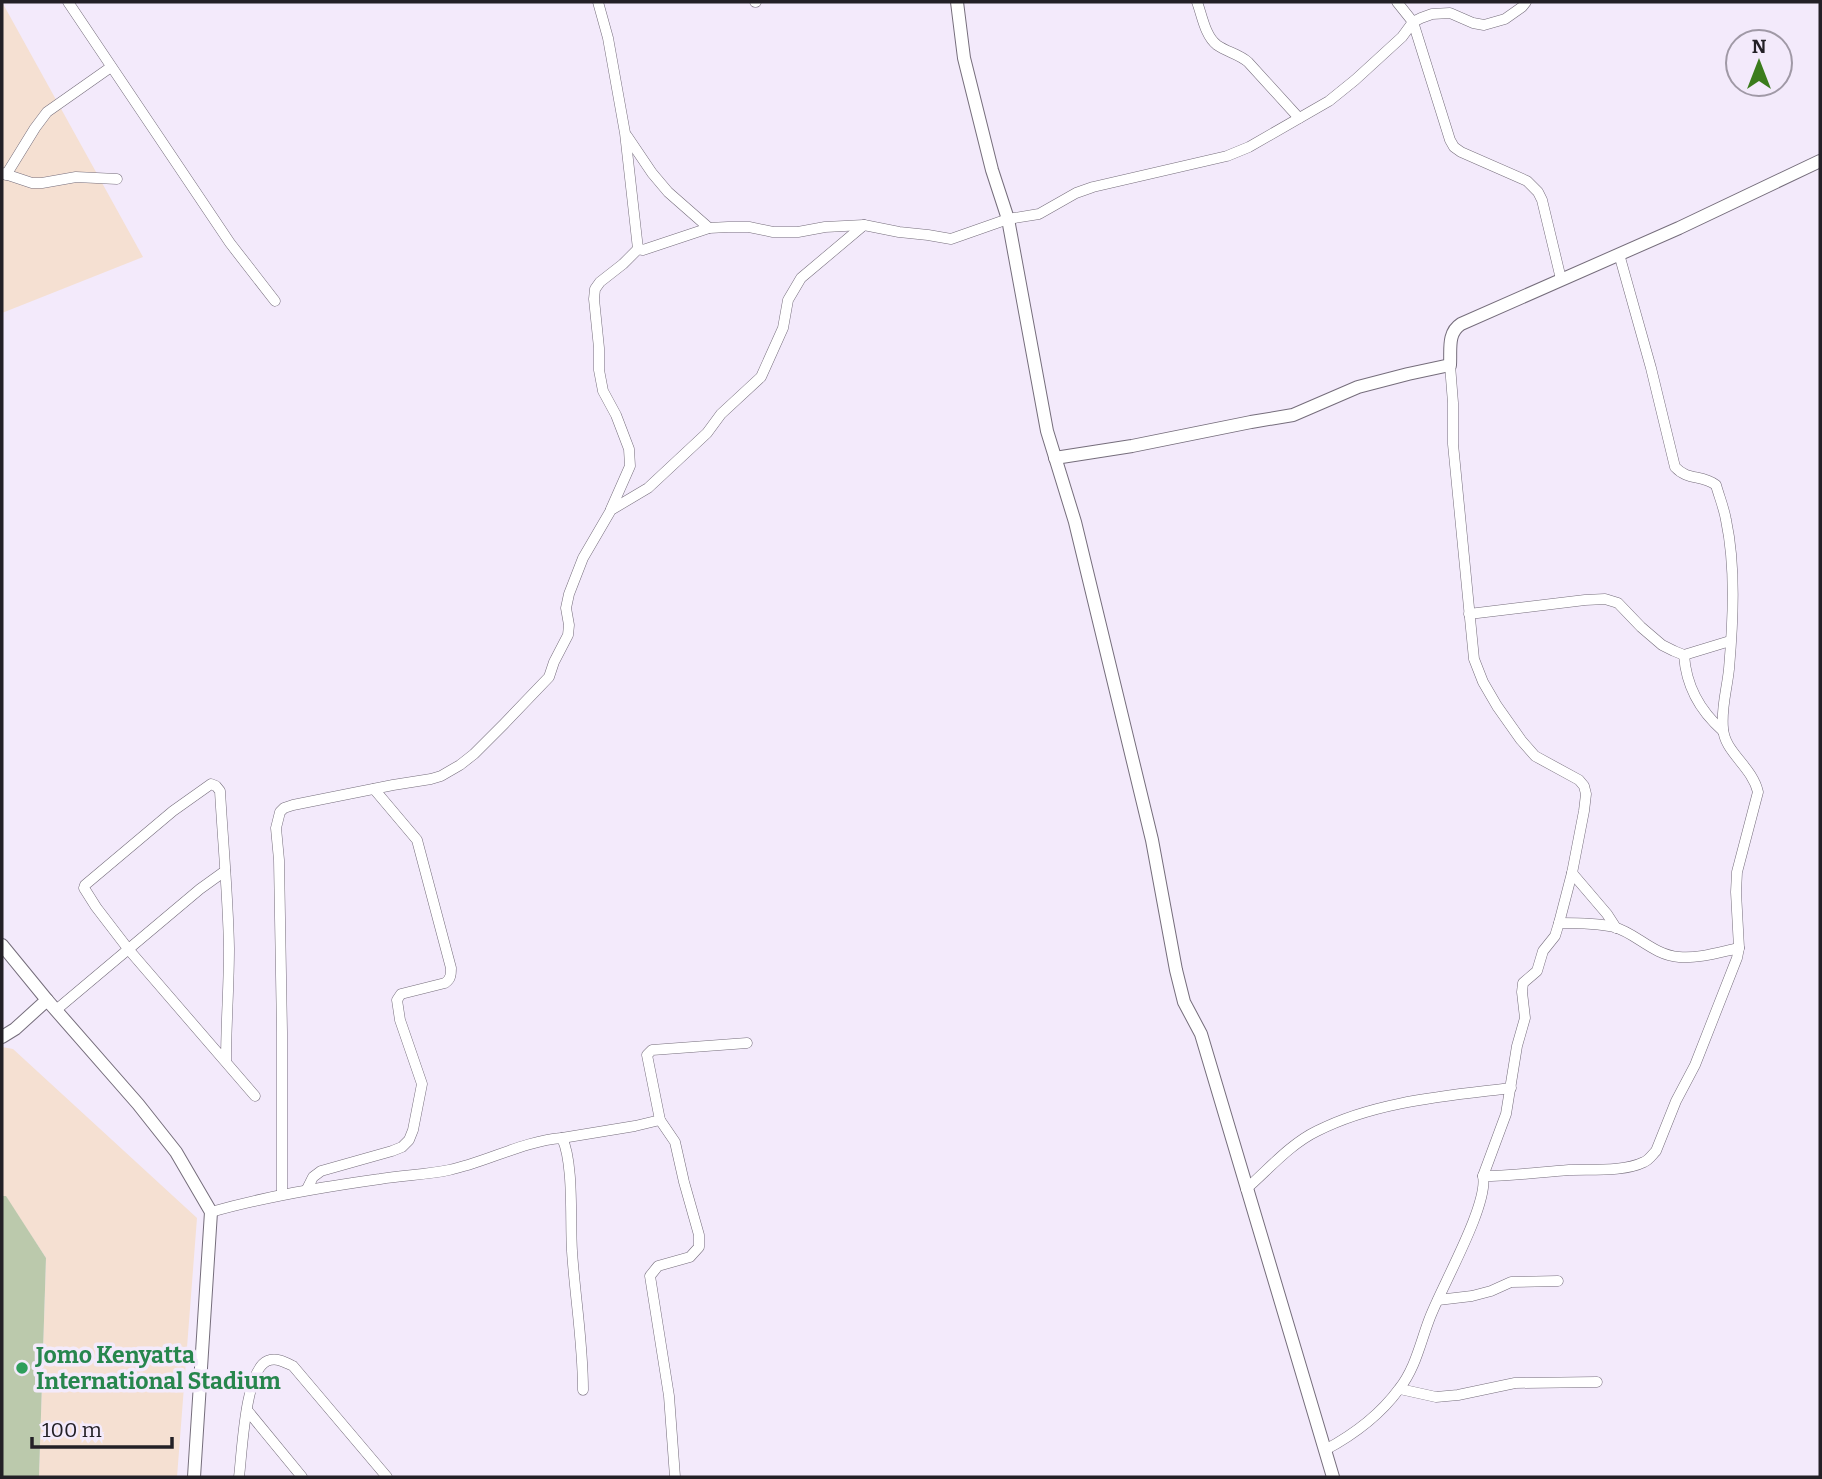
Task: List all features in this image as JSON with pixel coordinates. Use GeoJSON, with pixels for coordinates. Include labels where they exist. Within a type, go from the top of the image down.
{"type":"FeatureCollection","features":[{"type":"Feature","properties":{"kind":"street"},"geometry":{"type":"LineString","coordinates":[[68,2],[230,243],[275,301]]}},
{"type":"Feature","properties":{"kind":"street"},"geometry":{"type":"LineString","coordinates":[[282,1194],[282,1032],[276,828],[279,813],[284,808],[431,779],[460,765],[481,747],[549,677],[568,635],[566,608],[569,594],[583,558],[611,510],[630,466],[629,449],[603,391],[594,299],[595,289],[600,282],[624,264],[638,249],[625,133],[598,2]]}},
{"type":"Feature","properties":{"kind":"street"},"geometry":{"type":"LineString","coordinates":[[957,2],[964,58],[992,170],[1008,219],[1047,431],[1075,522],[1152,840],[1184,1002],[1201,1034],[1333,1477]]}},
{"type":"Feature","properties":{"kind":"street"},"geometry":{"type":"LineString","coordinates":[[1197,2],[1207,32],[1215,44],[1240,55],[1248,62],[1299,118]]}},
{"type":"Feature","properties":{"kind":"street"},"geometry":{"type":"LineString","coordinates":[[1397,2],[1413,22],[1454,147],[1527,181],[1538,192],[1561,279]]}},
{"type":"Feature","properties":{"kind":"street"},"geometry":{"type":"LineString","coordinates":[[638,249],[643,250],[709,228],[749,227],[773,232],[798,232],[825,226],[864,225],[950,239],[1008,219],[1039,214],[1076,193],[1093,187],[1227,156],[1249,147],[1329,101],[1402,37],[1413,22],[1432,14],[1450,12],[1484,25],[1505,19],[1526,2]]}},
{"type":"Feature","properties":{"kind":"street"},"geometry":{"type":"LineString","coordinates":[[111,66],[47,112],[4,174],[32,183],[76,177],[117,179]]}},
{"type":"Feature","properties":{"kind":"street"},"geometry":{"type":"LineString","coordinates":[[625,133],[668,192],[709,228]]}},
{"type":"Feature","properties":{"kind":"street"},"geometry":{"type":"LineString","coordinates":[[1325,1450],[1347,1438],[1382,1409],[1400,1389],[1412,1368],[1429,1319],[1475,1215],[1484,1183],[1483,1176],[1506,1114],[1517,1046],[1525,1018],[1523,983],[1536,971],[1543,951],[1555,936],[1572,873],[1586,794],[1580,780],[1535,757],[1497,706],[1474,659],[1454,444],[1451,334],[1454,328],[1461,324],[1691,222],[1820,161]]}},
{"type":"Feature","properties":{"kind":"street"},"geometry":{"type":"LineString","coordinates":[[611,510],[648,488],[707,433],[721,414],[761,377],[783,328],[788,300],[801,278],[864,225]]}},
{"type":"Feature","properties":{"kind":"street"},"geometry":{"type":"LineString","coordinates":[[1483,1176],[1616,1169],[1644,1163],[1650,1158],[1656,1151],[1683,1085],[1695,1065],[1739,948],[1737,872],[1758,792],[1749,771],[1727,744],[1723,731],[1722,713],[1729,669],[1733,575],[1726,517],[1716,485],[1701,477],[1691,478],[1681,474],[1675,467],[1619,254]]}},
{"type":"Feature","properties":{"kind":"street"},"geometry":{"type":"LineString","coordinates":[[1055,458],[1293,415],[1357,387],[1450,365]]}},
{"type":"Feature","properties":{"kind":"street"},"geometry":{"type":"LineString","coordinates":[[1469,614],[1585,600],[1610,600],[1621,605],[1662,645],[1684,654],[1730,641]]}},
{"type":"Feature","properties":{"kind":"street"},"geometry":{"type":"LineString","coordinates":[[1684,654],[1689,685],[1712,722],[1723,731]]}},
{"type":"Feature","properties":{"kind":"street"},"geometry":{"type":"LineString","coordinates":[[226,1062],[229,949],[225,871],[220,791],[216,786],[209,785],[173,811],[84,886],[84,890],[130,950],[255,1096]]}},
{"type":"Feature","properties":{"kind":"street"},"geometry":{"type":"LineString","coordinates":[[307,1189],[313,1177],[321,1171],[392,1151],[409,1140],[422,1084],[400,1020],[397,1000],[401,994],[445,983],[451,975],[417,840],[374,789]]}},
{"type":"Feature","properties":{"kind":"street"},"geometry":{"type":"LineString","coordinates":[[56,1010],[225,871]]}},
{"type":"Feature","properties":{"kind":"street"},"geometry":{"type":"LineString","coordinates":[[1572,873],[1616,928],[1644,945],[1677,957],[1739,948]]}},
{"type":"Feature","properties":{"kind":"street"},"geometry":{"type":"LineString","coordinates":[[1559,923],[1616,928]]}},
{"type":"Feature","properties":{"kind":"street"},"geometry":{"type":"LineString","coordinates":[[2,945],[176,1152],[211,1212],[194,1477]]}},
{"type":"Feature","properties":{"kind":"street"},"geometry":{"type":"LineString","coordinates":[[2,1037],[47,1000]]}},
{"type":"Feature","properties":{"kind":"street"},"geometry":{"type":"LineString","coordinates":[[676,1477],[669,1396],[650,1276],[658,1266],[690,1257],[699,1247],[699,1235],[675,1142],[660,1120],[648,1062],[649,1051],[747,1043]]}},
{"type":"Feature","properties":{"kind":"street"},"geometry":{"type":"LineString","coordinates":[[1246,1189],[1315,1131],[1363,1113],[1405,1102],[1511,1088]]}},
{"type":"Feature","properties":{"kind":"street"},"geometry":{"type":"LineString","coordinates":[[211,1212],[307,1189],[450,1170],[550,1139],[660,1120]]}},
{"type":"Feature","properties":{"kind":"street"},"geometry":{"type":"LineString","coordinates":[[562,1138],[569,1169],[572,1252],[583,1390]]}},
{"type":"Feature","properties":{"kind":"street"},"geometry":{"type":"LineString","coordinates":[[1438,1300],[1472,1296],[1511,1282],[1558,1281]]}},
{"type":"Feature","properties":{"kind":"street"},"geometry":{"type":"LineString","coordinates":[[240,1477],[252,1383],[257,1369],[267,1361],[279,1360],[293,1366],[387,1477]]}},
{"type":"Feature","properties":{"kind":"street"},"geometry":{"type":"LineString","coordinates":[[1400,1389],[1436,1397],[1515,1383],[1597,1382]]}},
{"type":"Feature","properties":{"kind":"street"},"geometry":{"type":"LineString","coordinates":[[247,1410],[302,1477]]}},
{"type":"Feature","properties":{"kind":"shaded area"},"geometry":{"type":"Polygon","coordinates":[[[2,2],[143,257],[2,313],[2,2]]]}},
{"type":"Feature","properties":{"kind":"shaded area"},"geometry":{"type":"Polygon","coordinates":[[[2,1047],[13,1049],[197,1218],[177,1477],[39,1477],[46,1258],[6,1197],[2,1196],[2,1047]]]}},
{"type":"Feature","properties":{"kind":"green space","name":"Jomo Kenyatta International Stadium"},"geometry":{"type":"Polygon","coordinates":[[[2,1196],[6,1196],[46,1258],[39,1477],[2,1477],[2,1196]]]}},
{"type":"Feature","properties":{"kind":"place","name":"Jomo Kenyatta International Stadium"},"geometry":{"type":"Point","coordinates":[22,1368]}}]}
